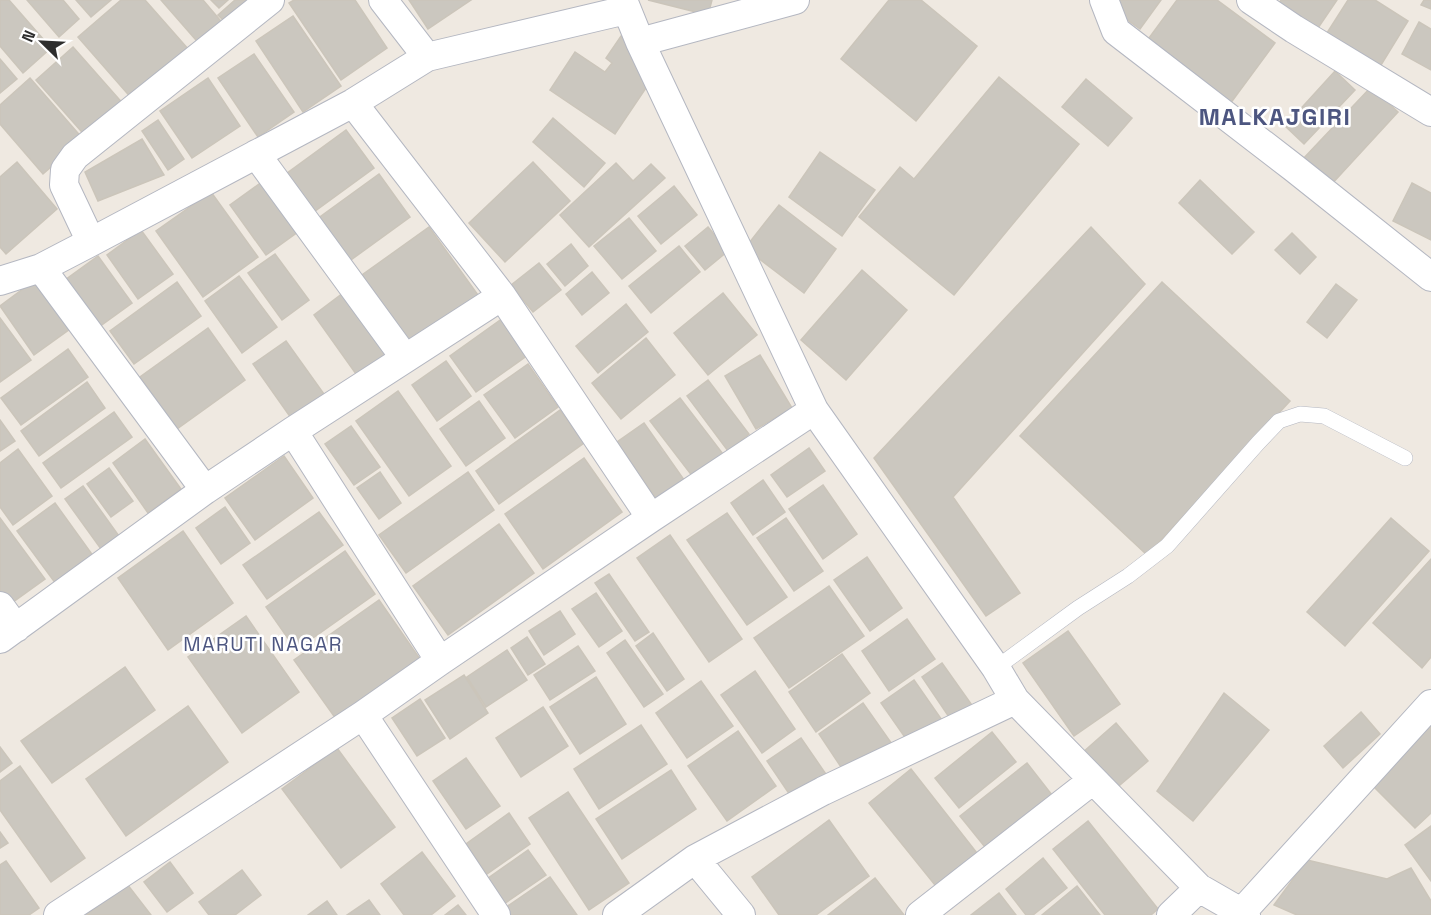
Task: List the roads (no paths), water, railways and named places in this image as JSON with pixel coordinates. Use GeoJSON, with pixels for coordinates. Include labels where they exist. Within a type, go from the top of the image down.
{"type":"FeatureCollection","features":[{"type":"Feature","properties":{"kind":"street"},"geometry":{"type":"LineString","coordinates":[[90,242],[64,185],[65,170],[75,156],[270,0]]}},
{"type":"Feature","properties":{"kind":"street"},"geometry":{"type":"LineString","coordinates":[[383,0],[427,57]]}},
{"type":"Feature","properties":{"kind":"street"},"geometry":{"type":"LineString","coordinates":[[640,42],[795,0]]}},
{"type":"Feature","properties":{"kind":"street"},"geometry":{"type":"LineString","coordinates":[[1104,0],[1116,32],[1294,168],[1431,277]]}},
{"type":"Feature","properties":{"kind":"street"},"geometry":{"type":"LineString","coordinates":[[1251,0],[1431,112]]}},
{"type":"Feature","properties":{"kind":"street"},"geometry":{"type":"LineString","coordinates":[[0,281],[41,268],[353,103],[427,57],[625,5],[640,42],[814,410],[996,668],[1015,700],[1199,888],[1243,914],[1431,704]]}},
{"type":"Feature","properties":{"kind":"street"},"geometry":{"type":"LineString","coordinates":[[353,103],[502,296],[651,518]]}},
{"type":"Feature","properties":{"kind":"street"},"geometry":{"type":"LineString","coordinates":[[256,154],[405,358]]}},
{"type":"Feature","properties":{"kind":"street"},"geometry":{"type":"LineString","coordinates":[[41,268],[205,490]]}},
{"type":"Feature","properties":{"kind":"street"},"geometry":{"type":"LineString","coordinates":[[5,624],[293,431],[502,296]]}},
{"type":"Feature","properties":{"kind":"street"},"geometry":{"type":"LineString","coordinates":[[58,915],[363,715],[651,518],[814,410]]}},
{"type":"Feature","properties":{"kind":"street"},"geometry":{"type":"LineString","coordinates":[[293,431],[440,661]]}},
{"type":"Feature","properties":{"kind":"street"},"geometry":{"type":"LineString","coordinates":[[617,915],[695,859],[823,791],[1015,700]]}},
{"type":"Feature","properties":{"kind":"street"},"geometry":{"type":"LineString","coordinates":[[363,715],[496,915]]}},
{"type":"Feature","properties":{"kind":"street"},"geometry":{"type":"LineString","coordinates":[[920,915],[1093,780]]}},
{"type":"Feature","properties":{"kind":"street"},"geometry":{"type":"LineString","coordinates":[[695,859],[741,915]]}},
{"type":"Feature","properties":{"kind":"street"},"geometry":{"type":"LineString","coordinates":[[1171,915],[1199,888]]}},
{"type":"Feature","properties":{"kind":"lane"},"geometry":{"type":"LineString","coordinates":[[996,668],[1167,546],[1279,421],[1300,414],[1324,416],[1405,458]]}},
{"type":"Feature","properties":{"kind":"district","name":"MALKAJGIRI"},"geometry":{"type":"Point","coordinates":[1275,117]}},
{"type":"Feature","properties":{"kind":"district","name":"MARUTI NAGAR"},"geometry":{"type":"Point","coordinates":[263,644]}}]}
